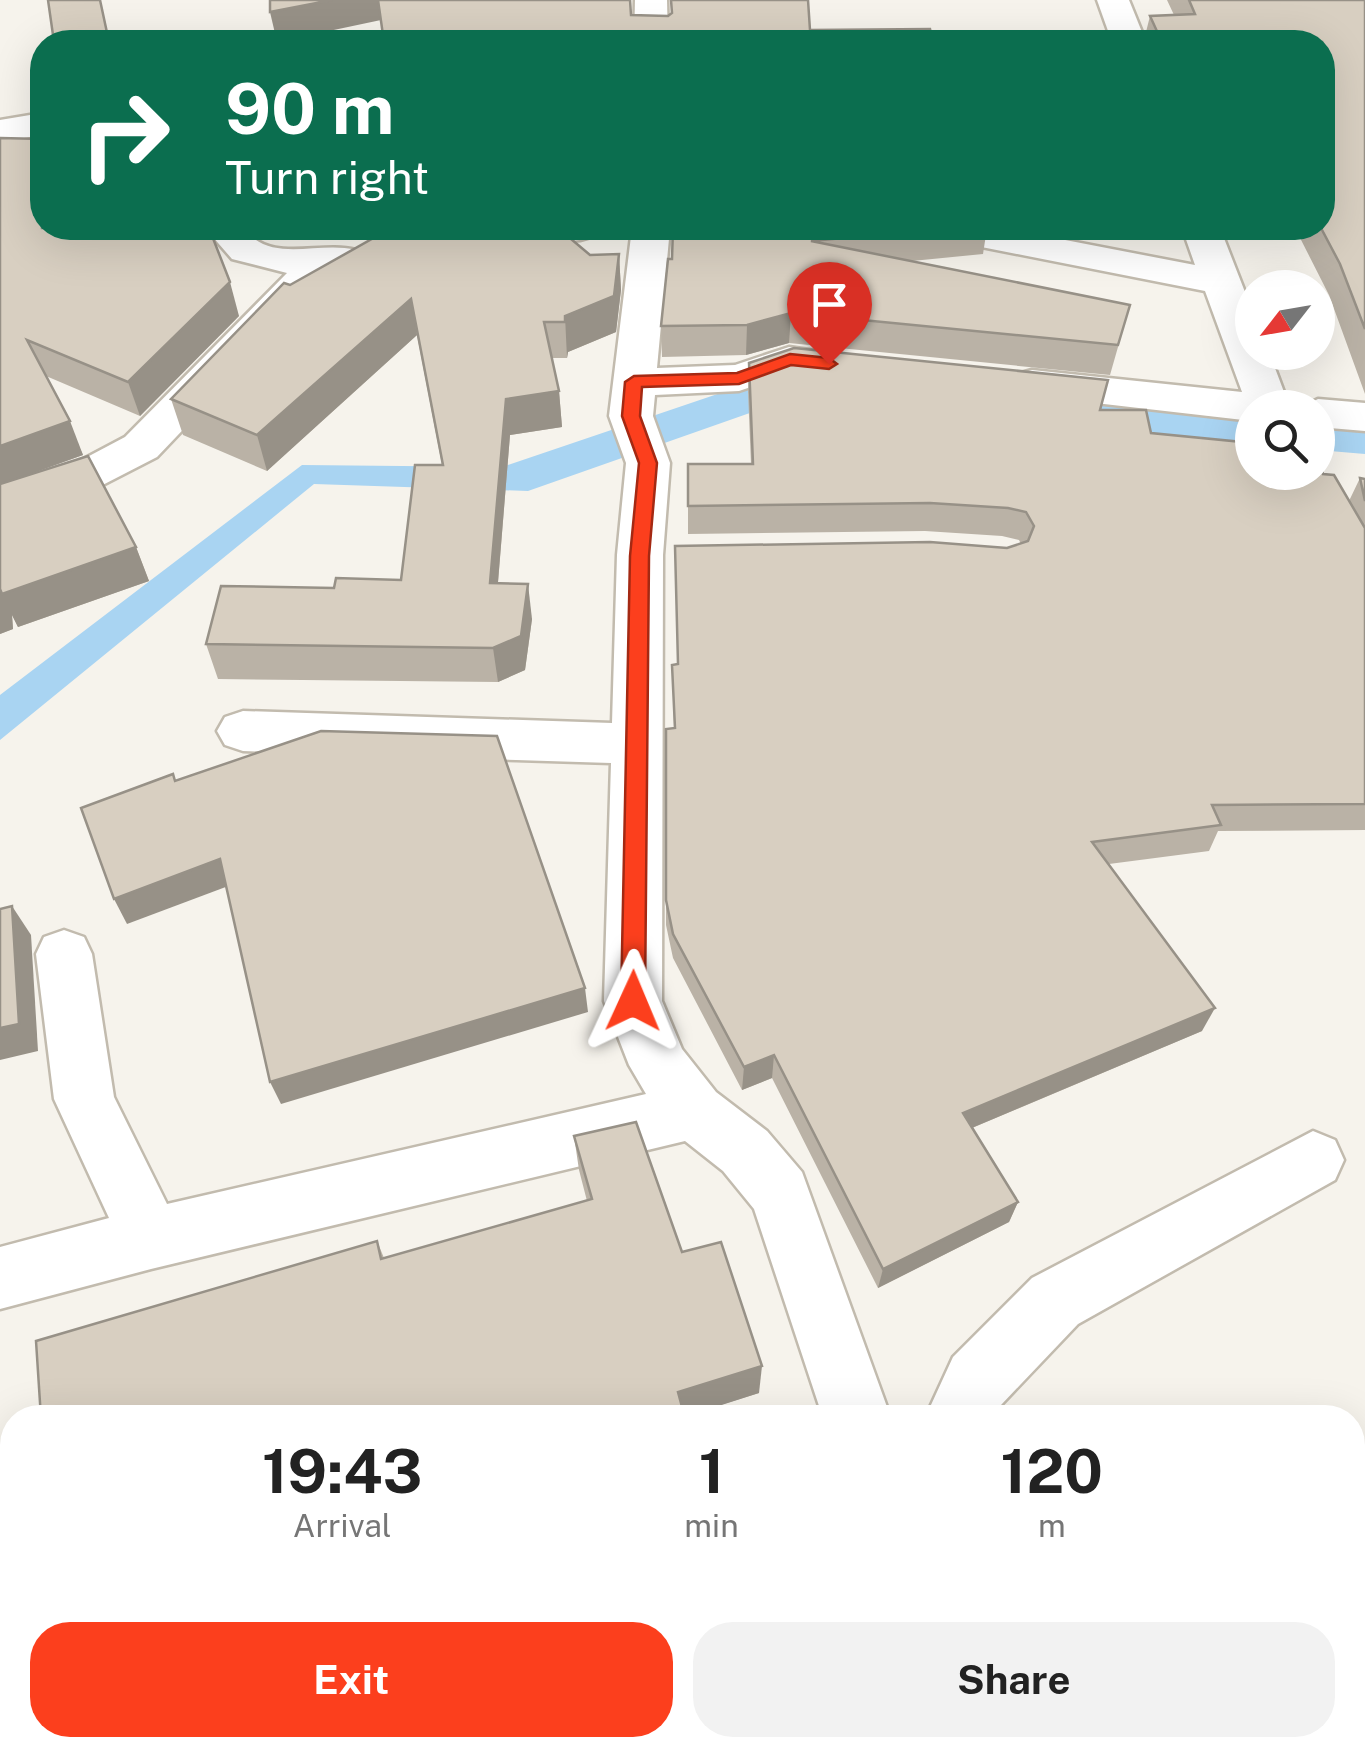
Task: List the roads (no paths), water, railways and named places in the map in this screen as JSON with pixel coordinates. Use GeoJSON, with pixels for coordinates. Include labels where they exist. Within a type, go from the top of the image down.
{"type":"FeatureCollection","features":[{"type":"Feature","properties":{"kind":"street"},"geometry":{"type":"LineString","coordinates":[[651,0],[651,30]]}},
{"type":"Feature","properties":{"kind":"street"},"geometry":{"type":"LineString","coordinates":[[1113,0],[1124,30]]}},
{"type":"Feature","properties":{"kind":"street"},"geometry":{"type":"LineString","coordinates":[[0,131],[30,126]]}},
{"type":"Feature","properties":{"kind":"street"},"geometry":{"type":"LineString","coordinates":[[233,240],[239,249],[264,258],[322,260],[378,252]]}},
{"type":"Feature","properties":{"kind":"street"},"geometry":{"type":"LineString","coordinates":[[454,242],[472,240]]}},
{"type":"Feature","properties":{"kind":"street"},"geometry":{"type":"LineString","coordinates":[[650,240],[637,420],[659,555],[638,744],[633,1001],[658,1065],[694,1111],[745,1151],[780,1194],[853,1405]]}},
{"type":"Feature","properties":{"kind":"street"},"geometry":{"type":"LineString","coordinates":[[1007,240],[1224,283]]}},
{"type":"Feature","properties":{"kind":"street"},"geometry":{"type":"LineString","coordinates":[[1207,240],[1263,390]]}},
{"type":"Feature","properties":{"kind":"street"},"geometry":{"type":"LineString","coordinates":[[0,504],[72,484],[141,448],[322,260]]}},
{"type":"Feature","properties":{"kind":"street"},"geometry":{"type":"LineString","coordinates":[[637,420],[790,360],[868,368]]}},
{"type":"Feature","properties":{"kind":"street"},"geometry":{"type":"LineString","coordinates":[[986,380],[1235,405]]}},
{"type":"Feature","properties":{"kind":"street"},"geometry":{"type":"LineString","coordinates":[[1335,414],[1365,417]]}},
{"type":"Feature","properties":{"kind":"street"},"geometry":{"type":"LineString","coordinates":[[243,731],[638,744]]}},
{"type":"Feature","properties":{"kind":"street"},"geometry":{"type":"LineString","coordinates":[[64,954],[84,1098],[151,1238]]}},
{"type":"Feature","properties":{"kind":"street"},"geometry":{"type":"LineString","coordinates":[[0,1278],[151,1238],[694,1111]]}},
{"type":"Feature","properties":{"kind":"street"},"geometry":{"type":"LineString","coordinates":[[965,1405],[977,1381],[1055,1301],[1313,1160]]}},
{"type":"Feature","properties":{"kind":"water"},"geometry":{"type":"Polygon","coordinates":[[[797,367],[1235,417],[1235,442],[801,395],[528,491],[314,484],[0,740],[0,695],[302,465],[502,467],[797,367]]]}},
{"type":"Feature","properties":{"kind":"water"},"geometry":{"type":"Polygon","coordinates":[[[1335,426],[1365,429],[1365,454],[1335,451],[1335,426]]]}}]}
